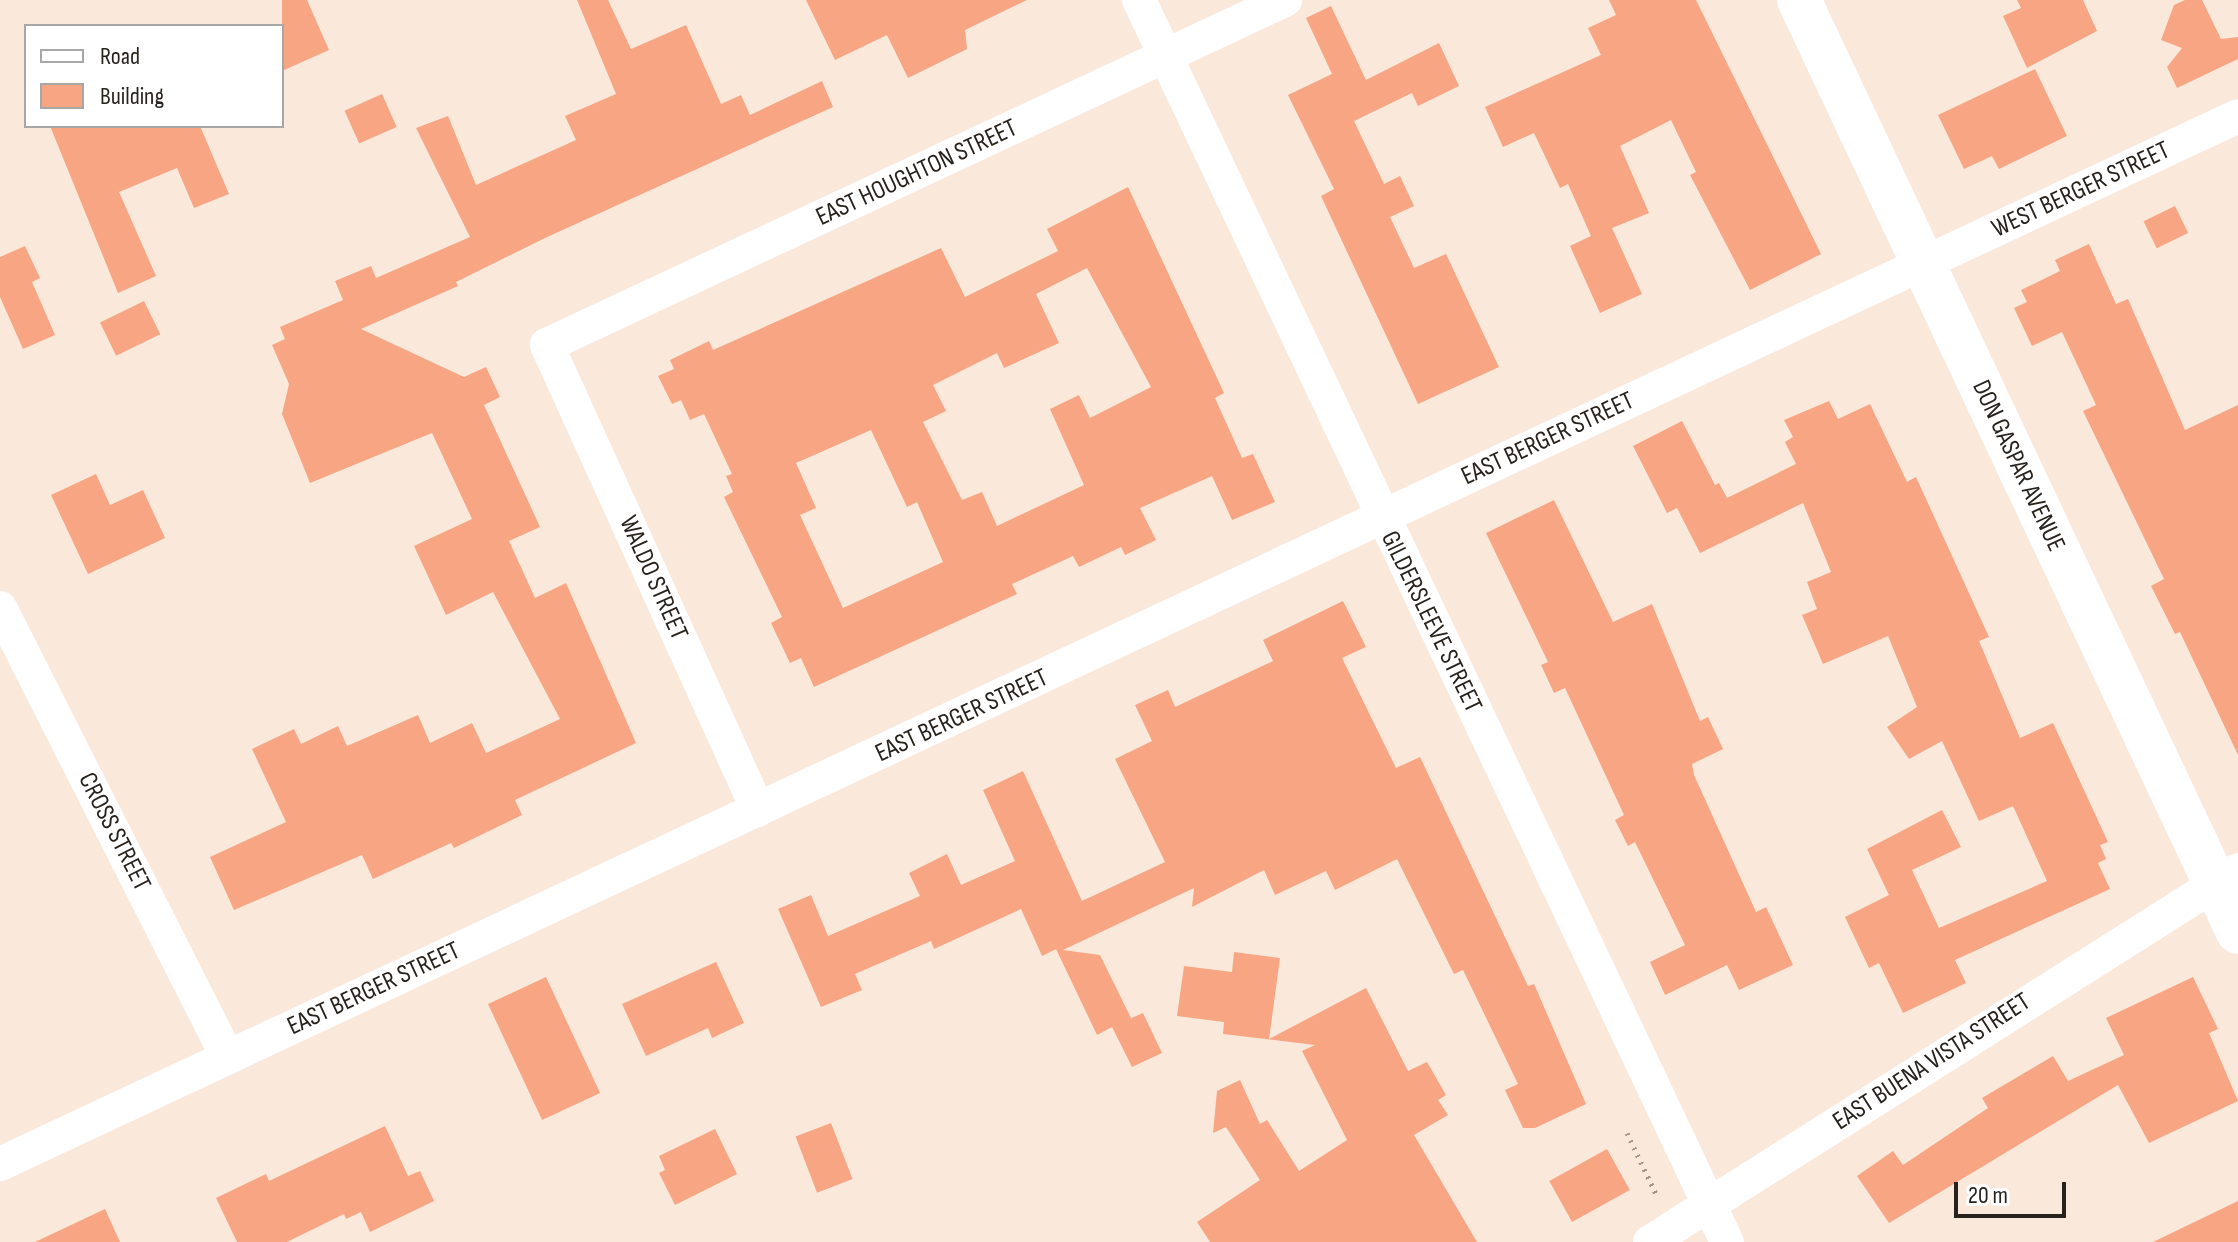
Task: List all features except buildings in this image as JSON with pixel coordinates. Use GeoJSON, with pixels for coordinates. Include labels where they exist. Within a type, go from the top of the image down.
{"type":"FeatureCollection","features":[{"type":"Feature","properties":{"kind":"street","name":"GILDERSLEEVE STREET"},"geometry":{"type":"LineString","coordinates":[[1139,0],[1380,517],[1727,1242]]}},
{"type":"Feature","properties":{"kind":"street","name":"EAST HOUGHTON STREET"},"geometry":{"type":"LineString","coordinates":[[547,345],[1285,0]]}},
{"type":"Feature","properties":{"kind":"street","name":"DON GASPAR AVENUE"},"geometry":{"type":"LineString","coordinates":[[1799,0],[1923,265],[2226,876],[2238,932]]}},
{"type":"Feature","properties":{"kind":"street","name":"WEST BERGER STREET"},"geometry":{"type":"LineString","coordinates":[[1923,265],[2238,116]]}},
{"type":"Feature","properties":{"kind":"street","name":"EAST BERGER STREET"},"geometry":{"type":"LineString","coordinates":[[0,1164],[1923,265]]}},
{"type":"Feature","properties":{"kind":"street","name":"WALDO STREET"},"geometry":{"type":"LineString","coordinates":[[547,345],[758,810]]}},
{"type":"Feature","properties":{"kind":"street","name":"CROSS STREET"},"geometry":{"type":"LineString","coordinates":[[0,608],[227,1056]]}},
{"type":"Feature","properties":{"kind":"street","name":"EAST BUENA VISTA STREET"},"geometry":{"type":"LineString","coordinates":[[1650,1242],[2226,876]]}},
{"type":"Feature","properties":{"kind":"path"},"geometry":{"type":"LineString","coordinates":[[1627,1133],[1659,1201]]}}]}
